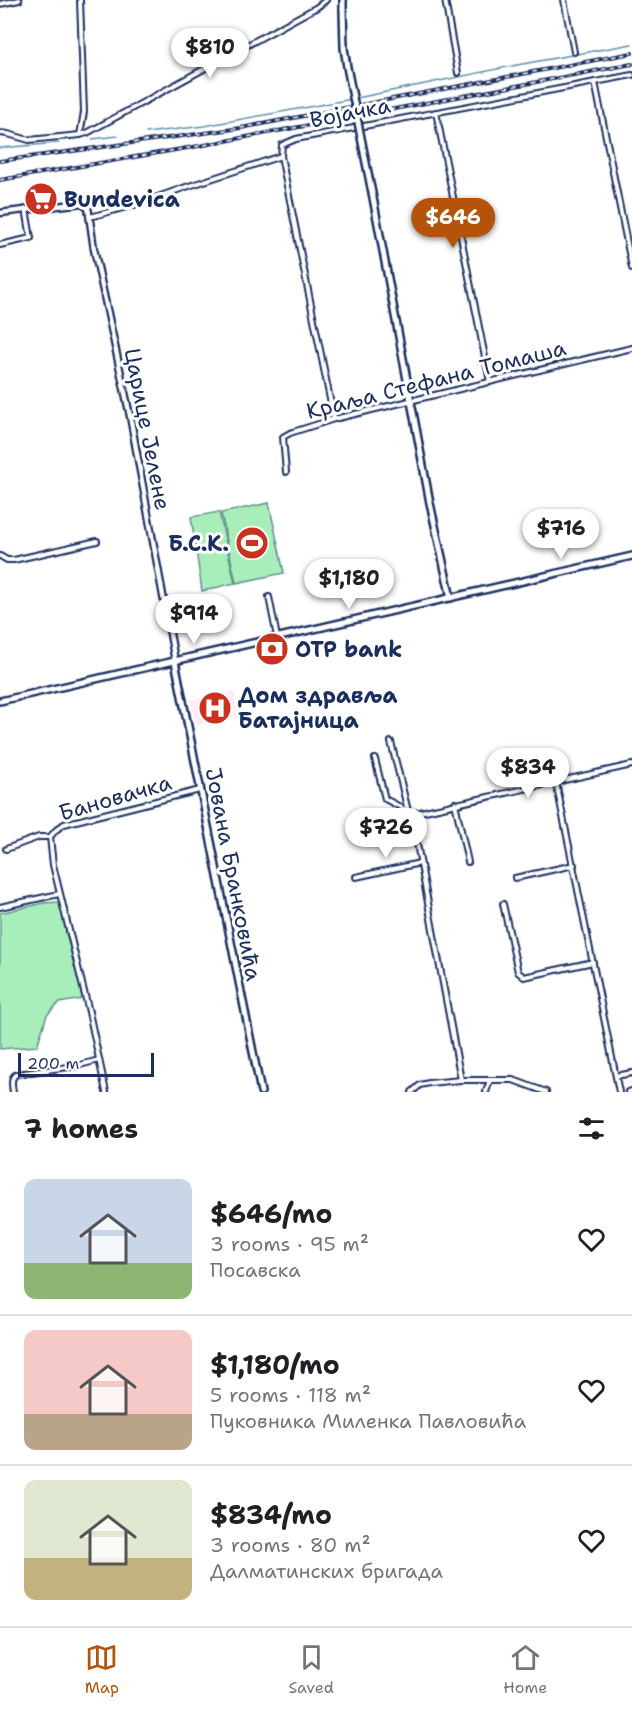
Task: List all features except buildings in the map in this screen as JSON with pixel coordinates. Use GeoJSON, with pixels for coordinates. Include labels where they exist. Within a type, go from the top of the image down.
{"type":"FeatureCollection","features":[{"type":"Feature","properties":{"kind":"main road"},"geometry":{"type":"LineString","coordinates":[[343,0],[344,48],[347,67],[450,598]]}},
{"type":"Feature","properties":{"kind":"main road"},"geometry":{"type":"LineString","coordinates":[[0,701],[632,556]]}},
{"type":"Feature","properties":{"kind":"main road","name":"Јована Бранковића"},"geometry":{"type":"LineString","coordinates":[[175,661],[261,1092]]}},
{"type":"Feature","properties":{"kind":"street"},"geometry":{"type":"LineString","coordinates":[[0,4],[19,0]]}},
{"type":"Feature","properties":{"kind":"street"},"geometry":{"type":"LineString","coordinates":[[80,0],[84,112],[80,135]]}},
{"type":"Feature","properties":{"kind":"street"},"geometry":{"type":"LineString","coordinates":[[0,133],[29,140],[80,135],[130,111],[326,0]]}},
{"type":"Feature","properties":{"kind":"street"},"geometry":{"type":"LineString","coordinates":[[445,0],[458,73]]}},
{"type":"Feature","properties":{"kind":"street"},"geometry":{"type":"LineString","coordinates":[[564,0],[573,52]]}},
{"type":"Feature","properties":{"kind":"street","name":"Војачка"},"geometry":{"type":"LineString","coordinates":[[90,217],[138,204],[281,156],[281,146],[288,141],[632,75]]}},
{"type":"Feature","properties":{"kind":"street"},"geometry":{"type":"LineString","coordinates":[[595,81],[632,268]]}},
{"type":"Feature","properties":{"kind":"street"},"geometry":{"type":"LineString","coordinates":[[436,112],[490,382]]}},
{"type":"Feature","properties":{"kind":"street"},"geometry":{"type":"LineString","coordinates":[[281,156],[334,419]]}},
{"type":"Feature","properties":{"kind":"street","name":"Царице Јелене"},"geometry":{"type":"LineString","coordinates":[[26,209],[76,203],[86,204],[88,207],[94,249],[130,416],[175,661]]}},
{"type":"Feature","properties":{"kind":"street"},"geometry":{"type":"LineString","coordinates":[[0,213],[26,209],[31,238],[0,245]]}},
{"type":"Feature","properties":{"kind":"street","name":"Краља Стефана Томаша"},"geometry":{"type":"LineString","coordinates":[[286,472],[283,437],[290,433],[334,419],[410,400],[632,348]]}},
{"type":"Feature","properties":{"kind":"street"},"geometry":{"type":"LineString","coordinates":[[0,556],[14,560],[97,541]]}},
{"type":"Feature","properties":{"kind":"street"},"geometry":{"type":"LineString","coordinates":[[269,597],[277,638]]}},
{"type":"Feature","properties":{"kind":"street"},"geometry":{"type":"LineString","coordinates":[[391,742],[408,811],[412,818],[461,1080]]}},
{"type":"Feature","properties":{"kind":"street"},"geometry":{"type":"LineString","coordinates":[[375,759],[385,799],[408,811]]}},
{"type":"Feature","properties":{"kind":"street"},"geometry":{"type":"LineString","coordinates":[[412,818],[416,813],[455,803],[632,765]]}},
{"type":"Feature","properties":{"kind":"street"},"geometry":{"type":"LineString","coordinates":[[556,782],[619,1092]]}},
{"type":"Feature","properties":{"kind":"street","name":"Бановачка"},"geometry":{"type":"LineString","coordinates":[[6,849],[39,837],[50,837],[64,824],[200,790]]}},
{"type":"Feature","properties":{"kind":"street"},"geometry":{"type":"LineString","coordinates":[[455,803],[468,862]]}},
{"type":"Feature","properties":{"kind":"street"},"geometry":{"type":"LineString","coordinates":[[50,837],[59,894],[89,1012],[106,1092]]}},
{"type":"Feature","properties":{"kind":"street"},"geometry":{"type":"LineString","coordinates":[[356,877],[420,863]]}},
{"type":"Feature","properties":{"kind":"street"},"geometry":{"type":"LineString","coordinates":[[515,878],[574,866]]}},
{"type":"Feature","properties":{"kind":"street"},"geometry":{"type":"LineString","coordinates":[[0,907],[59,894]]}},
{"type":"Feature","properties":{"kind":"street"},"geometry":{"type":"LineString","coordinates":[[503,904],[518,972],[521,976],[593,962]]}},
{"type":"Feature","properties":{"kind":"street"},"geometry":{"type":"LineString","coordinates":[[13,1092],[12,1080],[17,1074],[76,1066],[99,1060]]}},
{"type":"Feature","properties":{"kind":"street"},"geometry":{"type":"LineString","coordinates":[[616,1076],[632,1073]]}},
{"type":"Feature","properties":{"kind":"street"},"geometry":{"type":"LineString","coordinates":[[412,1092],[422,1084],[461,1080],[518,1081],[546,1092]]}},
{"type":"Feature","properties":{"kind":"street"},"geometry":{"type":"LineString","coordinates":[[486,1092],[490,1080]]}},
{"type":"Feature","properties":{"kind":"shaded area","name":"Дом здравља Батајница"},"geometry":{"type":"Polygon","coordinates":[[[234,691],[239,716],[196,725],[190,700],[234,691]]]}},
{"type":"Feature","properties":{"kind":"green space","name":"Б.С.К."},"geometry":{"type":"Polygon","coordinates":[[[269,503],[284,573],[236,583],[221,513],[269,503]]]}},
{"type":"Feature","properties":{"kind":"green space"},"geometry":{"type":"Polygon","coordinates":[[[219,512],[235,583],[202,591],[191,517],[219,512]]]}},
{"type":"Feature","properties":{"kind":"green space"},"geometry":{"type":"Polygon","coordinates":[[[59,902],[83,999],[59,1003],[47,1015],[37,1046],[0,1049],[0,913],[59,902]]]}},
{"type":"Feature","properties":{"kind":"waterway"},"geometry":{"type":"LineString","coordinates":[[313,13],[322,8]]}},
{"type":"Feature","properties":{"kind":"waterway"},"geometry":{"type":"LineString","coordinates":[[357,98],[632,44]]}},
{"type":"Feature","properties":{"kind":"waterway"},"geometry":{"type":"LineString","coordinates":[[146,133],[204,126],[352,99]]}},
{"type":"Feature","properties":{"kind":"waterway"},"geometry":{"type":"LineString","coordinates":[[92,139],[118,136]]}},
{"type":"Feature","properties":{"kind":"waterway"},"geometry":{"type":"LineString","coordinates":[[0,148],[59,143]]}},
{"type":"Feature","properties":{"kind":"railway"},"geometry":{"type":"LineString","coordinates":[[0,161],[241,128],[632,53]]}},
{"type":"Feature","properties":{"kind":"railway"},"geometry":{"type":"LineString","coordinates":[[0,180],[199,146],[632,64]]}},
{"type":"Feature","properties":{"kind":"place","name":"Bundevica"},"geometry":{"type":"Point","coordinates":[41,199]}},
{"type":"Feature","properties":{"kind":"place","name":"Б.С.К."},"geometry":{"type":"Point","coordinates":[252,543]}},
{"type":"Feature","properties":{"kind":"place","name":"OTP bank"},"geometry":{"type":"Point","coordinates":[272,649]}},
{"type":"Feature","properties":{"kind":"place","name":"Дом здравља Батајница"},"geometry":{"type":"Point","coordinates":[215,708]}}]}
